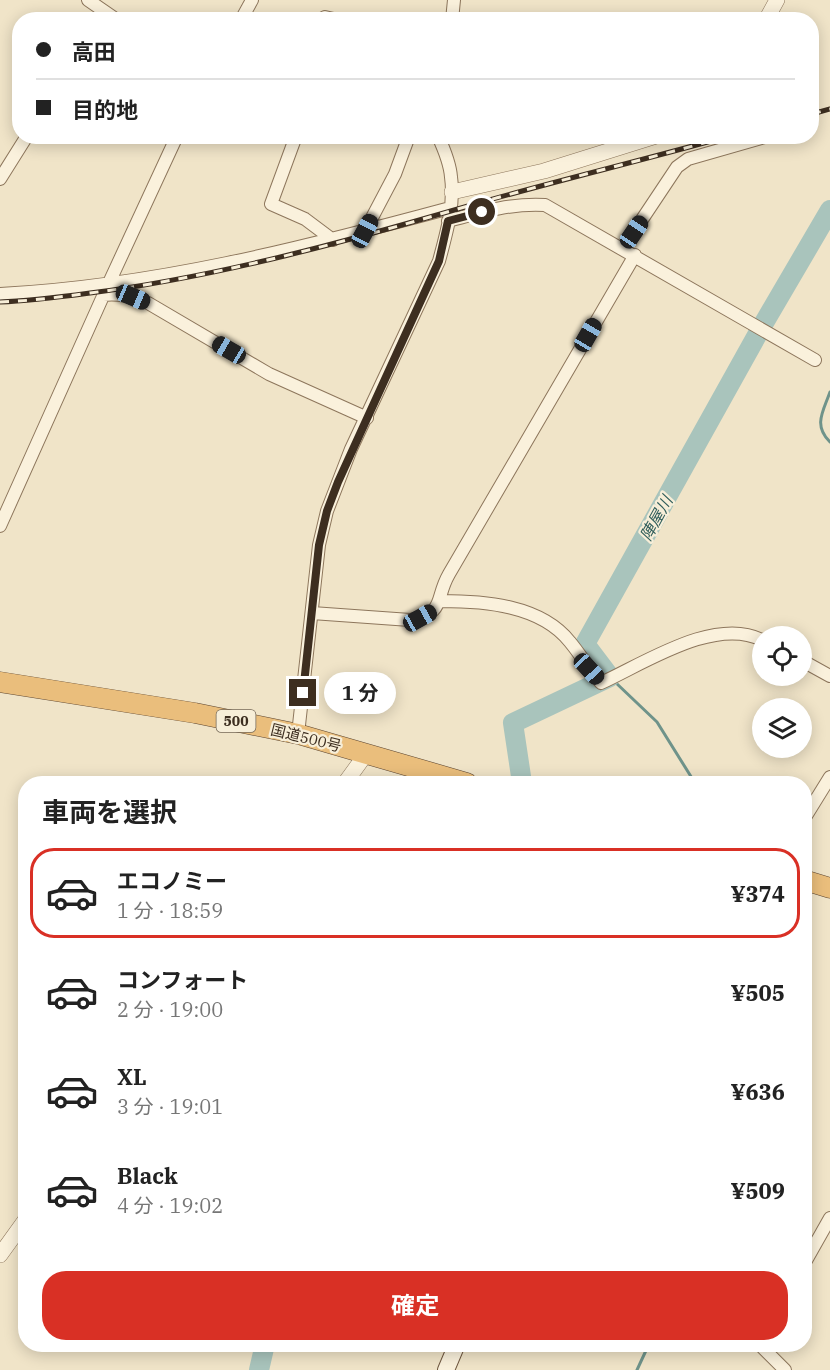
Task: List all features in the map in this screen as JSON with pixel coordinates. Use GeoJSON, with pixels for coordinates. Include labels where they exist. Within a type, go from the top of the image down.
{"type":"FeatureCollection","features":[{"type":"Feature","properties":{"kind":"highway","name":"国道500号"},"geometry":{"type":"LineString","coordinates":[[0,682],[195,713],[298,734],[443,776]]}},
{"type":"Feature","properties":{"kind":"highway"},"geometry":{"type":"LineString","coordinates":[[812,882],[830,888]]}},
{"type":"Feature","properties":{"kind":"main road"},"geometry":{"type":"LineString","coordinates":[[446,1370],[454,1352]]}},
{"type":"Feature","properties":{"kind":"street"},"geometry":{"type":"LineString","coordinates":[[88,0],[100,12]]}},
{"type":"Feature","properties":{"kind":"street"},"geometry":{"type":"LineString","coordinates":[[0,179],[22,144]]}},
{"type":"Feature","properties":{"kind":"street"},"geometry":{"type":"LineString","coordinates":[[0,526],[105,290],[173,144]]}},
{"type":"Feature","properties":{"kind":"street"},"geometry":{"type":"LineString","coordinates":[[293,144],[271,204],[305,219],[333,240]]}},
{"type":"Feature","properties":{"kind":"street"},"geometry":{"type":"LineString","coordinates":[[365,231],[395,174],[406,144]]}},
{"type":"Feature","properties":{"kind":"street"},"geometry":{"type":"LineString","coordinates":[[298,734],[319,545],[327,511],[351,449],[439,261],[452,192],[452,176],[441,144]]}},
{"type":"Feature","properties":{"kind":"street"},"geometry":{"type":"LineString","coordinates":[[452,192],[544,171],[630,144]]}},
{"type":"Feature","properties":{"kind":"street"},"geometry":{"type":"LineString","coordinates":[[623,248],[682,162],[740,144]]}},
{"type":"Feature","properties":{"kind":"street"},"geometry":{"type":"LineString","coordinates":[[448,221],[499,207],[545,205],[815,360]]}},
{"type":"Feature","properties":{"kind":"street"},"geometry":{"type":"LineString","coordinates":[[0,294],[105,290],[333,240],[450,208]]}},
{"type":"Feature","properties":{"kind":"street"},"geometry":{"type":"LineString","coordinates":[[312,613],[410,620],[420,618],[433,610],[441,601],[443,584],[635,255]]}},
{"type":"Feature","properties":{"kind":"street"},"geometry":{"type":"LineString","coordinates":[[105,290],[148,303],[269,374],[367,418]]}},
{"type":"Feature","properties":{"kind":"street"},"geometry":{"type":"LineString","coordinates":[[441,601],[478,602],[528,613],[549,622],[570,640],[589,669],[601,682],[686,643],[714,634],[737,632],[752,637]]}},
{"type":"Feature","properties":{"kind":"street"},"geometry":{"type":"LineString","coordinates":[[812,666],[830,676]]}},
{"type":"Feature","properties":{"kind":"street"},"geometry":{"type":"LineString","coordinates":[[350,776],[366,754]]}},
{"type":"Feature","properties":{"kind":"street"},"geometry":{"type":"LineString","coordinates":[[812,806],[830,777]]}},
{"type":"Feature","properties":{"kind":"street"},"geometry":{"type":"LineString","coordinates":[[812,1250],[830,1218]]}},
{"type":"Feature","properties":{"kind":"street"},"geometry":{"type":"LineString","coordinates":[[0,1255],[18,1230]]}},
{"type":"Feature","properties":{"kind":"street"},"geometry":{"type":"LineString","coordinates":[[767,1352],[785,1370]]}},
{"type":"Feature","properties":{"kind":"waterway","name":"陣屋川"},"geometry":{"type":"LineString","coordinates":[[521,776],[513,723],[610,677],[585,644],[761,328],[830,210]]}},
{"type":"Feature","properties":{"kind":"waterway"},"geometry":{"type":"LineString","coordinates":[[830,392],[821,418],[822,430],[830,442]]}},
{"type":"Feature","properties":{"kind":"waterway"},"geometry":{"type":"LineString","coordinates":[[615,682],[657,722],[691,776]]}},
{"type":"Feature","properties":{"kind":"waterway","name":"陣屋川"},"geometry":{"type":"LineString","coordinates":[[259,1370],[263,1352]]}},
{"type":"Feature","properties":{"kind":"waterway"},"geometry":{"type":"LineString","coordinates":[[637,1370],[645,1352]]}},
{"type":"Feature","properties":{"kind":"railway"},"geometry":{"type":"LineString","coordinates":[[819,112],[830,109]]}},
{"type":"Feature","properties":{"kind":"railway"},"geometry":{"type":"LineString","coordinates":[[0,302],[139,286],[236,267],[332,244],[699,144]]}},
{"type":"Feature","properties":{"kind":"route"},"geometry":{"type":"LineString","coordinates":[[303,693],[319,545],[327,511],[351,449],[439,261],[448,221],[482,212]]}}]}
